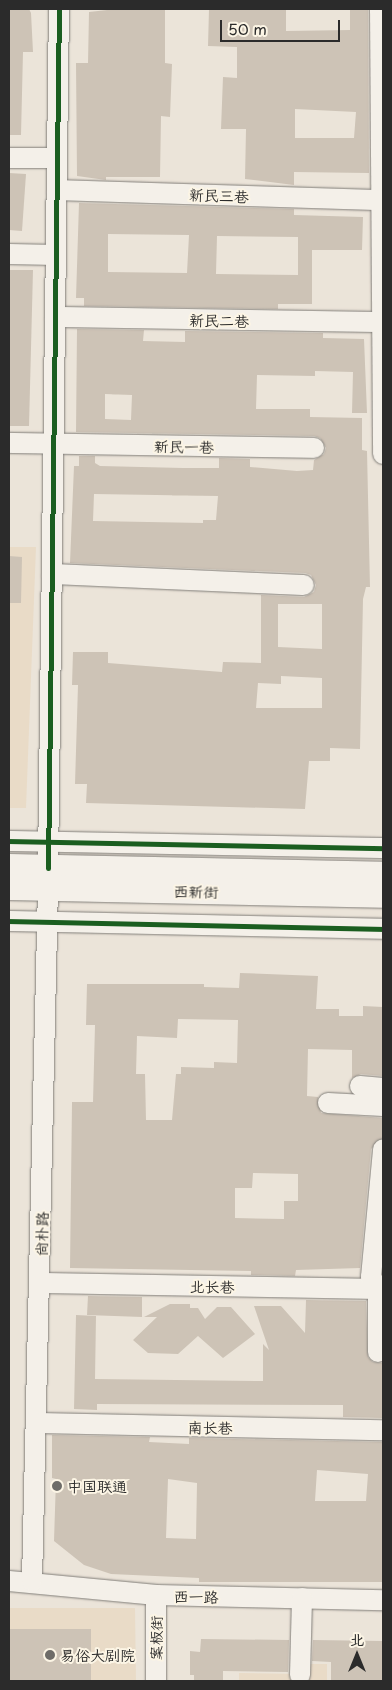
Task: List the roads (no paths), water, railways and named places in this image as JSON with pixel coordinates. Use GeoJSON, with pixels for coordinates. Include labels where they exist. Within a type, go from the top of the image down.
{"type":"FeatureCollection","features":[{"type":"Feature","properties":{"kind":"main road","name":"西新街"},"geometry":{"type":"LineString","coordinates":[[9,867],[48,878],[383,895]]}},
{"type":"Feature","properties":{"kind":"main road","name":"西新街"},"geometry":{"type":"LineString","coordinates":[[9,886],[48,878],[383,875]]}},
{"type":"Feature","properties":{"kind":"street","name":"尚朴路"},"geometry":{"type":"LineString","coordinates":[[32,1581],[49,842],[59,9]]}},
{"type":"Feature","properties":{"kind":"street"},"geometry":{"type":"LineString","coordinates":[[380,9],[383,212],[383,454]]}},
{"type":"Feature","properties":{"kind":"street"},"geometry":{"type":"LineString","coordinates":[[9,158],[57,158]]}},
{"type":"Feature","properties":{"kind":"street","name":"新民三巷"},"geometry":{"type":"LineString","coordinates":[[57,190],[383,212]]}},
{"type":"Feature","properties":{"kind":"street"},"geometry":{"type":"LineString","coordinates":[[9,254],[56,255]]}},
{"type":"Feature","properties":{"kind":"street","name":"新民二巷"},"geometry":{"type":"LineString","coordinates":[[55,317],[382,322]]}},
{"type":"Feature","properties":{"kind":"street","name":"新民一巷"},"geometry":{"type":"LineString","coordinates":[[9,443],[314,448]]}},
{"type":"Feature","properties":{"kind":"street"},"geometry":{"type":"LineString","coordinates":[[52,574],[304,585]]}},
{"type":"Feature","properties":{"kind":"street"},"geometry":{"type":"LineString","coordinates":[[9,842],[383,848]]}},
{"type":"Feature","properties":{"kind":"street"},"geometry":{"type":"LineString","coordinates":[[9,921],[383,929]]}},
{"type":"Feature","properties":{"kind":"street"},"geometry":{"type":"LineString","coordinates":[[360,1086],[383,1088]]}},
{"type":"Feature","properties":{"kind":"street"},"geometry":{"type":"LineString","coordinates":[[328,1103],[383,1106]]}},
{"type":"Feature","properties":{"kind":"street"},"geometry":{"type":"LineString","coordinates":[[378,1352],[381,1289],[371,1277],[383,1150]]}},
{"type":"Feature","properties":{"kind":"street","name":"北长巷"},"geometry":{"type":"LineString","coordinates":[[40,1283],[381,1289]]}},
{"type":"Feature","properties":{"kind":"street","name":"南长巷"},"geometry":{"type":"LineString","coordinates":[[37,1423],[383,1430]]}},
{"type":"Feature","properties":{"kind":"street","name":"西一路"},"geometry":{"type":"LineString","coordinates":[[9,1581],[32,1581],[156,1595],[383,1600]]}},
{"type":"Feature","properties":{"kind":"street","name":"案板街"},"geometry":{"type":"LineString","coordinates":[[156,1595],[156,1681]]}},
{"type":"Feature","properties":{"kind":"street"},"geometry":{"type":"LineString","coordinates":[[300,1675],[302,1598]]}},
{"type":"Feature","properties":{"kind":"place","name":"中国联通"},"geometry":{"type":"Point","coordinates":[57,1486]}},
{"type":"Feature","properties":{"kind":"place","name":"易俗大剧院"},"geometry":{"type":"Point","coordinates":[50,1655]}}]}
